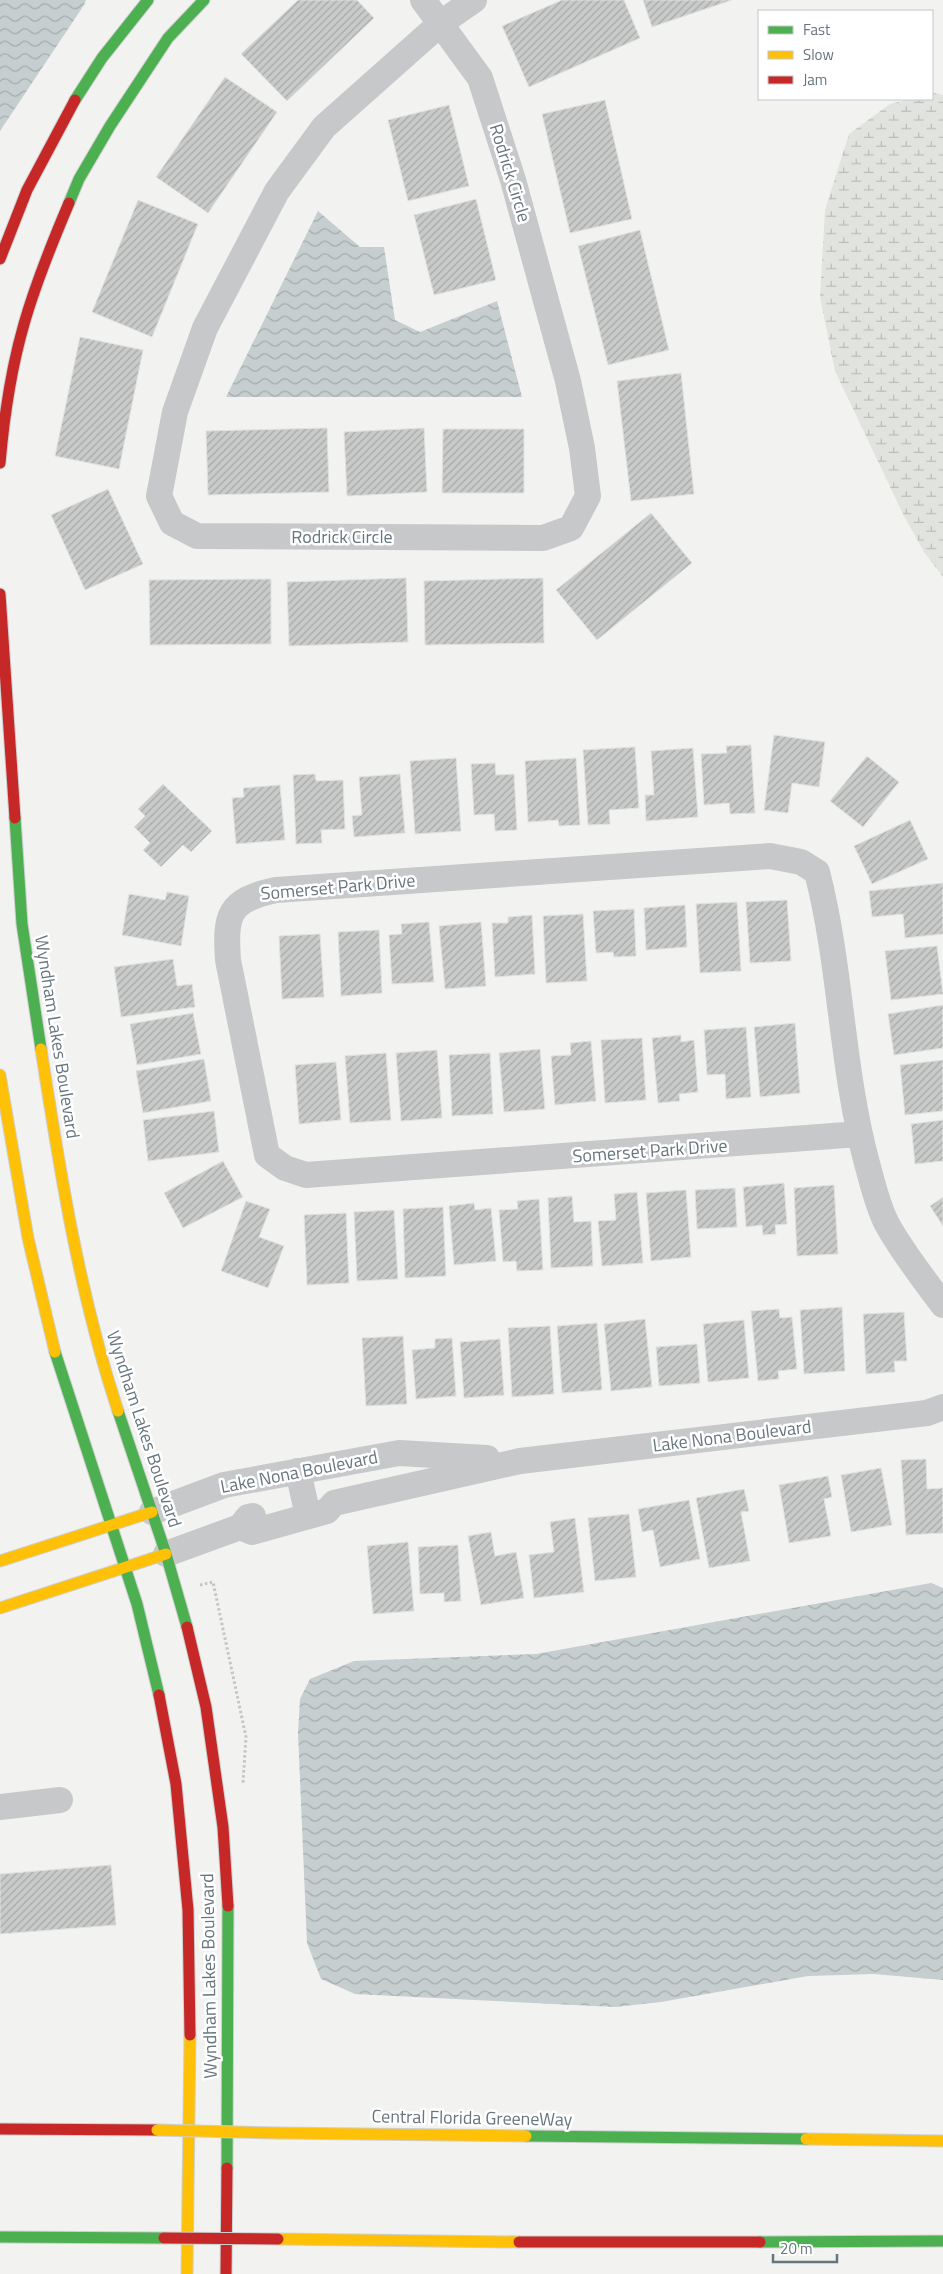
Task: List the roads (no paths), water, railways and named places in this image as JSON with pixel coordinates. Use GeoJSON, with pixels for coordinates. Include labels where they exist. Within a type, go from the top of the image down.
{"type":"FeatureCollection","features":[{"type":"Feature","properties":{"kind":"main road"},"geometry":{"type":"LineString","coordinates":[[0,259],[44,155],[70,108],[122,29],[148,0]]}},
{"type":"Feature","properties":{"kind":"main road"},"geometry":{"type":"LineString","coordinates":[[0,463],[4,422],[23,326],[42,267],[79,179],[110,126],[168,38],[204,0]]}},
{"type":"Feature","properties":{"kind":"main road","name":"Wyndham Lakes Boulevard"},"geometry":{"type":"LineString","coordinates":[[0,594],[22,924],[65,1203],[90,1317],[115,1401],[166,1554],[206,1707],[223,1827],[230,1928],[226,2274]]}},
{"type":"Feature","properties":{"kind":"main road","name":"Wyndham Lakes Boulevard"},"geometry":{"type":"LineString","coordinates":[[0,1075],[28,1238],[55,1354],[126,1567],[152,1660],[176,1784],[188,1910],[190,2050],[187,2274]]}},
{"type":"Feature","properties":{"kind":"main road","name":"Lake Nona Boulevard"},"geometry":{"type":"LineString","coordinates":[[0,1561],[152,1512]]}},
{"type":"Feature","properties":{"kind":"main road","name":"Lake Nona Boulevard"},"geometry":{"type":"LineString","coordinates":[[0,1608],[166,1554]]}},
{"type":"Feature","properties":{"kind":"main road","name":"Central Florida GreeneWay"},"geometry":{"type":"LineString","coordinates":[[0,2128],[943,2141]]}},
{"type":"Feature","properties":{"kind":"main road"},"geometry":{"type":"LineString","coordinates":[[0,2237],[638,2243],[943,2241]]}},
{"type":"Feature","properties":{"kind":"street","name":"Rodrick Circle"},"geometry":{"type":"LineString","coordinates":[[424,0],[441,23],[480,78],[513,180],[568,381],[582,448],[588,496],[571,528],[543,538],[197,536],[172,523],[159,496],[175,412],[205,328],[277,191],[324,128],[441,23]]}},
{"type":"Feature","properties":{"kind":"street"},"geometry":{"type":"LineString","coordinates":[[441,23],[474,0]]}},
{"type":"Feature","properties":{"kind":"street","name":"Somerset Park Drive"},"geometry":{"type":"LineString","coordinates":[[859,1134],[306,1175],[285,1168],[267,1154],[228,960],[226,929],[235,908],[252,895],[276,890],[770,856],[801,862],[817,872],[826,908],[859,1134],[887,1224],[943,1305]]}},
{"type":"Feature","properties":{"kind":"street","name":"Lake Nona Boulevard"},"geometry":{"type":"LineString","coordinates":[[166,1554],[240,1527],[252,1532],[307,1509],[327,1511],[334,1503],[520,1460],[927,1413],[943,1407]]}},
{"type":"Feature","properties":{"kind":"street","name":"Lake Nona Boulevard"},"geometry":{"type":"LineString","coordinates":[[152,1512],[224,1485],[399,1453],[520,1460]]}},
{"type":"Feature","properties":{"kind":"street"},"geometry":{"type":"LineString","coordinates":[[298,1471],[307,1509]]}},
{"type":"Feature","properties":{"kind":"street"},"geometry":{"type":"LineString","coordinates":[[0,1808],[60,1800]]}},
{"type":"Feature","properties":{"kind":"water"},"geometry":{"type":"Polygon","coordinates":[[[0,0],[86,0],[0,131],[0,0]]]}},
{"type":"Feature","properties":{"kind":"water"},"geometry":{"type":"Polygon","coordinates":[[[318,211],[360,247],[384,247],[395,320],[420,332],[497,301],[522,397],[226,397],[318,211]]]}},
{"type":"Feature","properties":{"kind":"water"},"geometry":{"type":"Polygon","coordinates":[[[931,1583],[943,1588],[943,1980],[874,1974],[808,1976],[661,2002],[615,2007],[355,1994],[321,1979],[307,1943],[298,1733],[300,1699],[310,1679],[354,1661],[536,1654],[931,1583]]]}}]}
